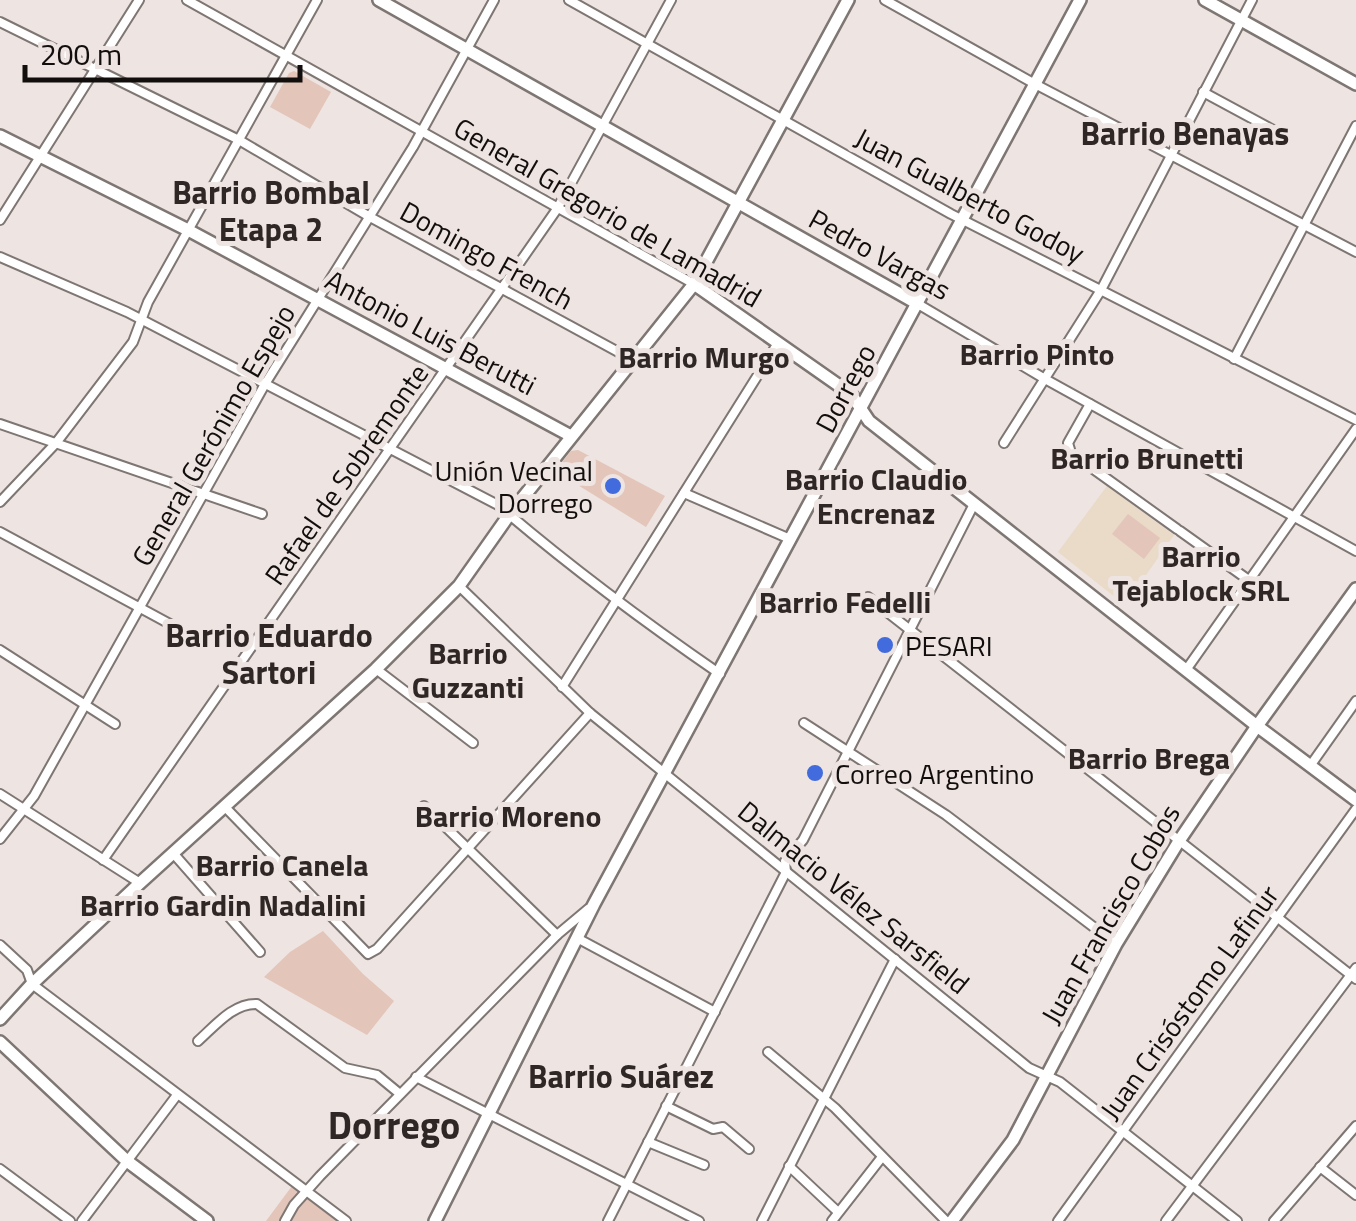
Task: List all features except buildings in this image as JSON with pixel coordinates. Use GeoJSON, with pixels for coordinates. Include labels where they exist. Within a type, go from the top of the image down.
{"type":"FeatureCollection","features":[{"type":"Feature","properties":{"kind":"street"},"geometry":{"type":"LineString","coordinates":[[0,220],[138,0]]}},
{"type":"Feature","properties":{"kind":"street","name":"General Gregorio de Lamadrid"},"geometry":{"type":"LineString","coordinates":[[187,0],[694,284],[850,394],[869,421],[1356,800]]}},
{"type":"Feature","properties":{"kind":"street"},"geometry":{"type":"LineString","coordinates":[[0,502],[56,444],[133,342],[188,230],[316,0]]}},
{"type":"Feature","properties":{"kind":"street","name":"Pedro Vargas"},"geometry":{"type":"LineString","coordinates":[[379,0],[1356,551]]}},
{"type":"Feature","properties":{"kind":"street","name":"General Gerónimo Espejo"},"geometry":{"type":"LineString","coordinates":[[0,839],[25,810],[265,384],[422,132],[494,0]]}},
{"type":"Feature","properties":{"kind":"street","name":"Juan Gualberto Godoy"},"geometry":{"type":"LineString","coordinates":[[569,0],[962,220],[1356,420]]}},
{"type":"Feature","properties":{"kind":"street","name":"Rafael de Sobremonte"},"geometry":{"type":"LineString","coordinates":[[102,860],[557,208],[671,0]]}},
{"type":"Feature","properties":{"kind":"street"},"geometry":{"type":"LineString","coordinates":[[0,1019],[32,984],[376,669],[459,586],[509,515],[694,284],[848,0]]}},
{"type":"Feature","properties":{"kind":"street"},"geometry":{"type":"LineString","coordinates":[[886,0],[1035,84],[1356,252]]}},
{"type":"Feature","properties":{"kind":"street","name":"Dorrego"},"geometry":{"type":"LineString","coordinates":[[435,1221],[594,904],[1080,0]]}},
{"type":"Feature","properties":{"kind":"street"},"geometry":{"type":"LineString","coordinates":[[1205,0],[1356,84]]}},
{"type":"Feature","properties":{"kind":"street"},"geometry":{"type":"LineString","coordinates":[[1004,443],[1101,290],[1252,0]]}},
{"type":"Feature","properties":{"kind":"street","name":"Domingo French"},"geometry":{"type":"LineString","coordinates":[[0,22],[239,140],[633,360]]}},
{"type":"Feature","properties":{"kind":"street"},"geometry":{"type":"LineString","coordinates":[[1203,92],[1276,132]]}},
{"type":"Feature","properties":{"kind":"street"},"geometry":{"type":"LineString","coordinates":[[1234,358],[1356,126]]}},
{"type":"Feature","properties":{"kind":"street","name":"Antonio Luis Berutti"},"geometry":{"type":"LineString","coordinates":[[0,136],[188,230],[571,436]]}},
{"type":"Feature","properties":{"kind":"street"},"geometry":{"type":"LineString","coordinates":[[0,257],[141,319],[498,505],[616,602],[720,674]]}},
{"type":"Feature","properties":{"kind":"street"},"geometry":{"type":"LineString","coordinates":[[562,686],[778,343]]}},
{"type":"Feature","properties":{"kind":"street"},"geometry":{"type":"LineString","coordinates":[[1090,404],[1068,443],[1071,454],[1250,581]]}},
{"type":"Feature","properties":{"kind":"street"},"geometry":{"type":"LineString","coordinates":[[0,424],[262,514]]}},
{"type":"Feature","properties":{"kind":"street"},"geometry":{"type":"LineString","coordinates":[[1186,670],[1356,429]]}},
{"type":"Feature","properties":{"kind":"street"},"geometry":{"type":"LineString","coordinates":[[684,493],[790,540]]}},
{"type":"Feature","properties":{"kind":"street"},"geometry":{"type":"LineString","coordinates":[[608,1221],[786,872],[785,861],[803,840],[974,504]]}},
{"type":"Feature","properties":{"kind":"street"},"geometry":{"type":"LineString","coordinates":[[0,532],[181,630]]}},
{"type":"Feature","properties":{"kind":"street","name":"Dalmacio Vélez Sarsfield"},"geometry":{"type":"LineString","coordinates":[[459,586],[590,713],[1029,1068],[1060,1082],[1237,1221]]}},
{"type":"Feature","properties":{"kind":"street","name":"Juan Francisco Cobos"},"geometry":{"type":"LineString","coordinates":[[949,1221],[1012,1140],[1116,944],[1179,841],[1356,589]]}},
{"type":"Feature","properties":{"kind":"street"},"geometry":{"type":"LineString","coordinates":[[868,597],[1278,919],[1354,974],[1166,1221]]}},
{"type":"Feature","properties":{"kind":"street"},"geometry":{"type":"LineString","coordinates":[[0,650],[115,724]]}},
{"type":"Feature","properties":{"kind":"street"},"geometry":{"type":"LineString","coordinates":[[376,669],[474,743]]}},
{"type":"Feature","properties":{"kind":"street"},"geometry":{"type":"LineString","coordinates":[[1310,766],[1356,702]]}},
{"type":"Feature","properties":{"kind":"street"},"geometry":{"type":"LineString","coordinates":[[225,807],[368,954],[590,713]]}},
{"type":"Feature","properties":{"kind":"street"},"geometry":{"type":"LineString","coordinates":[[804,723],[946,815],[1116,944]]}},
{"type":"Feature","properties":{"kind":"street"},"geometry":{"type":"LineString","coordinates":[[0,794],[140,883]]}},
{"type":"Feature","properties":{"kind":"street"},"geometry":{"type":"LineString","coordinates":[[424,806],[557,935]]}},
{"type":"Feature","properties":{"kind":"street","name":"Juan Crisóstomo Lafinur"},"geometry":{"type":"LineString","coordinates":[[1058,1221],[1356,810]]}},
{"type":"Feature","properties":{"kind":"street"},"geometry":{"type":"LineString","coordinates":[[174,853],[260,952]]}},
{"type":"Feature","properties":{"kind":"street","name":"Dorrego"},"geometry":{"type":"LineString","coordinates":[[285,1221],[306,1191],[416,1077],[557,935],[594,904]]}},
{"type":"Feature","properties":{"kind":"street"},"geometry":{"type":"LineString","coordinates":[[578,938],[715,1012]]}},
{"type":"Feature","properties":{"kind":"street"},"geometry":{"type":"LineString","coordinates":[[0,946],[27,970],[32,984],[346,1221]]}},
{"type":"Feature","properties":{"kind":"street"},"geometry":{"type":"LineString","coordinates":[[762,1221],[895,959]]}},
{"type":"Feature","properties":{"kind":"street"},"geometry":{"type":"LineString","coordinates":[[198,1041],[230,1012],[258,1004],[344,1068],[377,1075],[400,1094]]}},
{"type":"Feature","properties":{"kind":"street"},"geometry":{"type":"LineString","coordinates":[[0,1042],[127,1161],[206,1221]]}},
{"type":"Feature","properties":{"kind":"street"},"geometry":{"type":"LineString","coordinates":[[768,1052],[823,1096],[949,1221]]}},
{"type":"Feature","properties":{"kind":"street"},"geometry":{"type":"LineString","coordinates":[[416,1077],[699,1221]]}},
{"type":"Feature","properties":{"kind":"street"},"geometry":{"type":"LineString","coordinates":[[82,1221],[177,1095]]}},
{"type":"Feature","properties":{"kind":"street"},"geometry":{"type":"LineString","coordinates":[[666,1106],[713,1128],[723,1127],[748,1149]]}},
{"type":"Feature","properties":{"kind":"street"},"geometry":{"type":"LineString","coordinates":[[1274,1221],[1356,1126]]}},
{"type":"Feature","properties":{"kind":"street"},"geometry":{"type":"LineString","coordinates":[[648,1142],[704,1165]]}},
{"type":"Feature","properties":{"kind":"street"},"geometry":{"type":"LineString","coordinates":[[832,1221],[882,1157]]}},
{"type":"Feature","properties":{"kind":"street"},"geometry":{"type":"LineString","coordinates":[[788,1166],[838,1212]]}},
{"type":"Feature","properties":{"kind":"street"},"geometry":{"type":"LineString","coordinates":[[1320,1167],[1356,1195]]}},
{"type":"Feature","properties":{"kind":"street"},"geometry":{"type":"LineString","coordinates":[[0,1169],[70,1221]]}},
{"type":"Feature","properties":{"kind":"shaded area"},"geometry":{"type":"Polygon","coordinates":[[[294,71],[331,92],[310,129],[270,107],[289,73],[294,71]]]}},
{"type":"Feature","properties":{"kind":"shaded area","name":"Unión Vecinal Dorrego"},"geometry":{"type":"Polygon","coordinates":[[[578,450],[665,496],[646,527],[555,471],[571,451],[578,450]]]}},
{"type":"Feature","properties":{"kind":"shaded area"},"geometry":{"type":"Polygon","coordinates":[[[1107,486],[1174,535],[1125,605],[1058,552],[1107,486]]]}},
{"type":"Feature","properties":{"kind":"shaded area"},"geometry":{"type":"Polygon","coordinates":[[[1128,514],[1160,538],[1144,559],[1112,534],[1128,514]]]}},
{"type":"Feature","properties":{"kind":"shaded area"},"geometry":{"type":"Polygon","coordinates":[[[323,931],[394,1001],[367,1035],[264,977],[290,952],[323,931]]]}},
{"type":"Feature","properties":{"kind":"shaded area"},"geometry":{"type":"Polygon","coordinates":[[[295,1182],[346,1221],[266,1221],[295,1182]]]}},
{"type":"Feature","properties":{"kind":"place","name":"Unión Vecinal Dorrego"},"geometry":{"type":"Point","coordinates":[613,486]}},
{"type":"Feature","properties":{"kind":"place","name":"PESARI"},"geometry":{"type":"Point","coordinates":[885,645]}},
{"type":"Feature","properties":{"kind":"place","name":"Correo Argentino"},"geometry":{"type":"Point","coordinates":[815,773]}},
{"type":"Feature","properties":{"kind":"district","name":"Barrio Benayas"},"geometry":{"type":"Point","coordinates":[1185,133]}},
{"type":"Feature","properties":{"kind":"district","name":"Barrio Bombal Etapa 2"},"geometry":{"type":"Point","coordinates":[271,210]}},
{"type":"Feature","properties":{"kind":"district","name":"Barrio Pinto"},"geometry":{"type":"Point","coordinates":[1037,354]}},
{"type":"Feature","properties":{"kind":"district","name":"Barrio Murgo"},"geometry":{"type":"Point","coordinates":[704,357]}},
{"type":"Feature","properties":{"kind":"district","name":"Barrio Brunetti"},"geometry":{"type":"Point","coordinates":[1147,458]}},
{"type":"Feature","properties":{"kind":"district","name":"Barrio Claudio Encrenaz"},"geometry":{"type":"Point","coordinates":[876,496]}},
{"type":"Feature","properties":{"kind":"district","name":"Barrio Tejablock SRL"},"geometry":{"type":"Point","coordinates":[1201,573]}},
{"type":"Feature","properties":{"kind":"district","name":"Barrio Fedelli"},"geometry":{"type":"Point","coordinates":[845,602]}},
{"type":"Feature","properties":{"kind":"district","name":"Barrio Eduardo Sartori"},"geometry":{"type":"Point","coordinates":[269,654]}},
{"type":"Feature","properties":{"kind":"district","name":"Barrio Guzzanti"},"geometry":{"type":"Point","coordinates":[468,670]}},
{"type":"Feature","properties":{"kind":"district","name":"Barrio Brega"},"geometry":{"type":"Point","coordinates":[1149,758]}},
{"type":"Feature","properties":{"kind":"district","name":"Barrio Moreno"},"geometry":{"type":"Point","coordinates":[508,816]}},
{"type":"Feature","properties":{"kind":"district","name":"Barrio Canela"},"geometry":{"type":"Point","coordinates":[282,865]}},
{"type":"Feature","properties":{"kind":"district","name":"Barrio Gardin Nadalini"},"geometry":{"type":"Point","coordinates":[223,905]}},
{"type":"Feature","properties":{"kind":"district","name":"Barrio Suárez"},"geometry":{"type":"Point","coordinates":[621,1076]}},
{"type":"Feature","properties":{"kind":"district","name":"Dorrego"},"geometry":{"type":"Point","coordinates":[394,1125]}}]}
